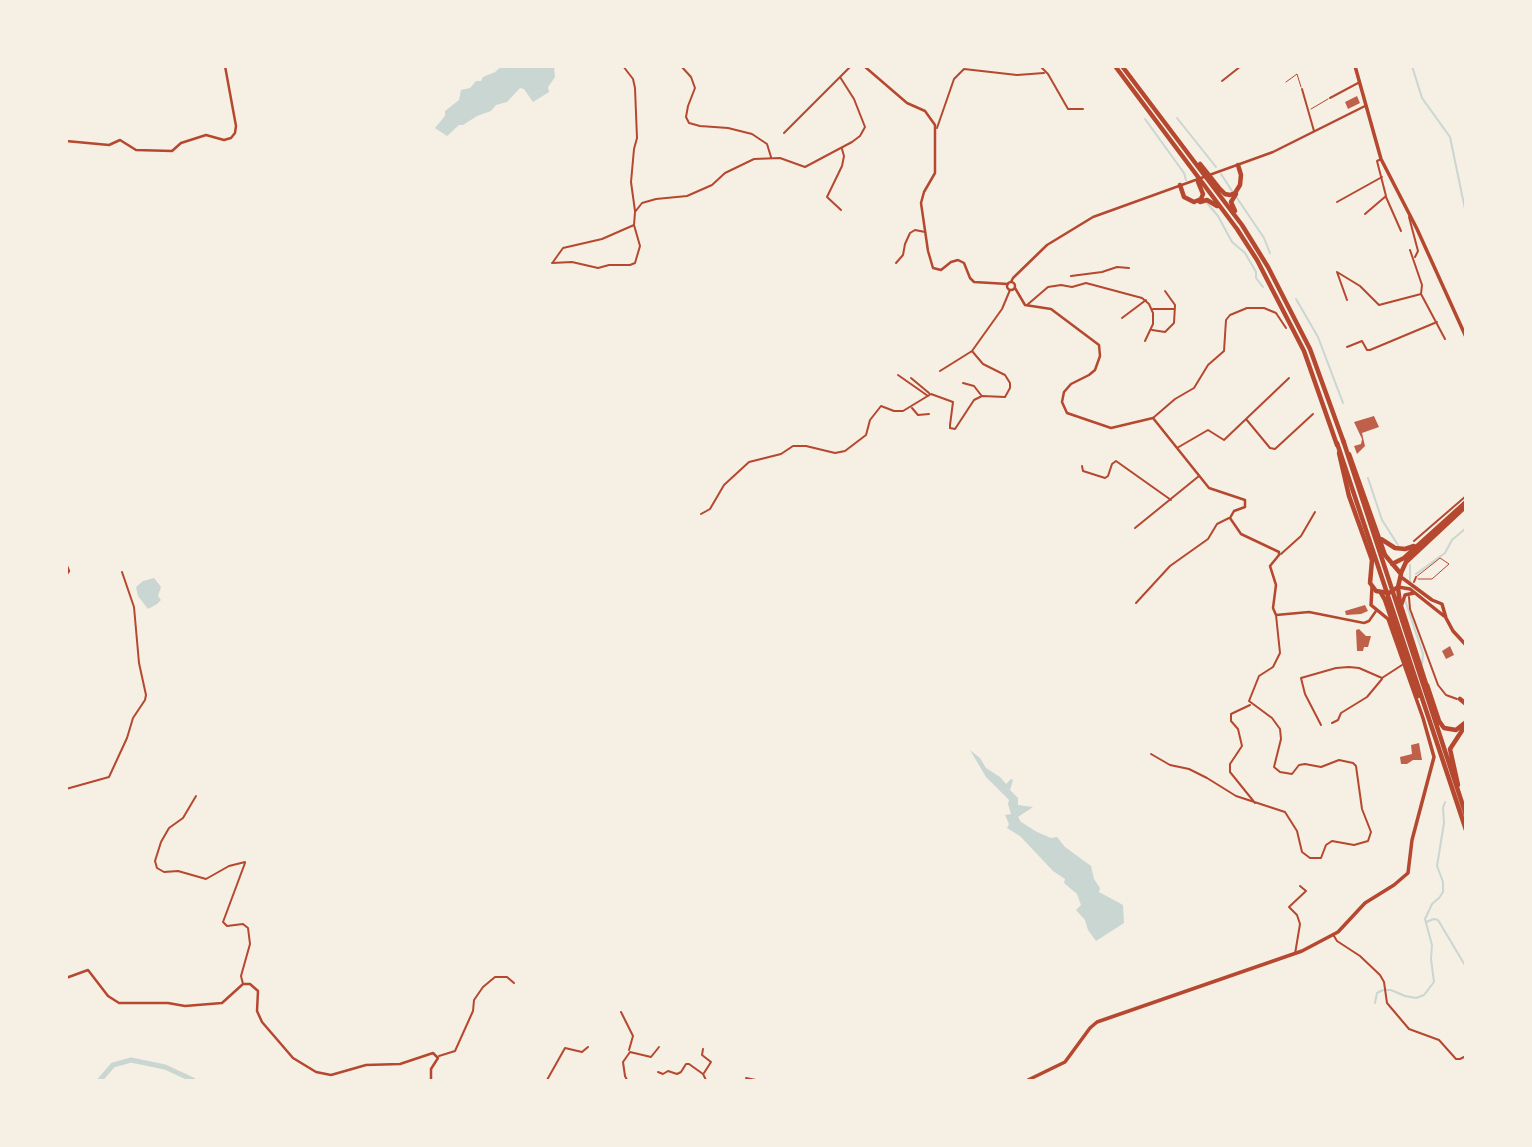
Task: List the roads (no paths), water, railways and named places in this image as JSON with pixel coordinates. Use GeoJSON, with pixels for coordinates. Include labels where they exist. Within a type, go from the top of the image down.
{"type":"FeatureCollection","features":[{"type":"Feature","properties":{"kind":"highway"},"geometry":{"type":"LineString","coordinates":[[1115,66],[1242,225]]}},
{"type":"Feature","properties":{"kind":"highway"},"geometry":{"type":"LineString","coordinates":[[1122,66],[1237,229],[1267,277],[1291,323],[1308,361],[1337,443],[1465,830]]}},
{"type":"Feature","properties":{"kind":"highway"},"geometry":{"type":"LineString","coordinates":[[1178,144],[1225,194],[1233,194],[1239,188],[1239,164]]}},
{"type":"Feature","properties":{"kind":"highway"},"geometry":{"type":"LineString","coordinates":[[1178,144],[1179,156],[1201,186],[1202,197],[1194,202],[1186,200],[1179,186]]}},
{"type":"Feature","properties":{"kind":"highway"},"geometry":{"type":"LineString","coordinates":[[1239,164],[1241,187],[1231,202],[1279,286],[1310,349],[1343,440],[1465,815]]}},
{"type":"Feature","properties":{"kind":"highway"},"geometry":{"type":"LineString","coordinates":[[1179,186],[1188,203],[1207,200],[1215,204],[1237,229]]}},
{"type":"Feature","properties":{"kind":"highway"},"geometry":{"type":"LineString","coordinates":[[1343,440],[1379,538],[1390,563],[1401,575]]}},
{"type":"Feature","properties":{"kind":"highway"},"geometry":{"type":"LineString","coordinates":[[1337,443],[1349,496],[1372,560],[1373,568],[1369,579],[1372,587],[1382,593],[1385,600],[1412,681],[1430,722]]}},
{"type":"Feature","properties":{"kind":"highway"},"geometry":{"type":"LineString","coordinates":[[1379,538],[1395,548],[1405,549],[1465,504]]}},
{"type":"Feature","properties":{"kind":"highway"},"geometry":{"type":"LineString","coordinates":[[1465,504],[1406,562],[1397,588],[1441,726],[1454,731],[1465,724]]}},
{"type":"Feature","properties":{"kind":"highway"},"geometry":{"type":"LineString","coordinates":[[1373,568],[1401,560],[1416,543]]}},
{"type":"Feature","properties":{"kind":"highway"},"geometry":{"type":"LineString","coordinates":[[1382,593],[1397,588]]}},
{"type":"Feature","properties":{"kind":"highway"},"geometry":{"type":"LineString","coordinates":[[1422,669],[1433,716]]}},
{"type":"Feature","properties":{"kind":"highway"},"geometry":{"type":"LineString","coordinates":[[1458,793],[1450,749],[1465,724]]}},
{"type":"Feature","properties":{"kind":"main road"},"geometry":{"type":"LineString","coordinates":[[1355,66],[1381,159],[1465,337]]}},
{"type":"Feature","properties":{"kind":"main road"},"geometry":{"type":"LineString","coordinates":[[1401,575],[1442,604],[1441,611]]}},
{"type":"Feature","properties":{"kind":"main road"},"geometry":{"type":"LineString","coordinates":[[1028,1080],[1065,1062],[1097,1022],[1295,955],[1333,935],[1365,903],[1399,881],[1410,869],[1413,837],[1434,757],[1388,619],[1371,605],[1372,587]]}},
{"type":"Feature","properties":{"kind":"main road"},"geometry":{"type":"LineString","coordinates":[[1397,588],[1408,588],[1433,608],[1441,611],[1465,645]]}},
{"type":"Feature","properties":{"kind":"main road"},"geometry":{"type":"LineString","coordinates":[[1373,598],[1382,593]]}},
{"type":"Feature","properties":{"kind":"main road"},"geometry":{"type":"LineString","coordinates":[[1402,609],[1405,595],[1416,593]]}},
{"type":"Feature","properties":{"kind":"main road"},"geometry":{"type":"LineString","coordinates":[[1433,608],[1437,602]]}},
{"type":"Feature","properties":{"kind":"street"},"geometry":{"type":"LineString","coordinates":[[66,141],[109,145],[120,140],[136,150],[172,151],[181,143],[205,135],[228,140],[235,133],[236,126],[225,66]]}},
{"type":"Feature","properties":{"kind":"street"},"geometry":{"type":"LineString","coordinates":[[623,66],[633,79],[635,89],[637,138],[631,182],[634,225],[640,246],[635,263],[598,268],[572,262],[552,263],[563,248],[602,239],[634,225]]}},
{"type":"Feature","properties":{"kind":"street"},"geometry":{"type":"LineString","coordinates":[[681,66],[691,77],[695,88],[686,117],[689,122],[752,134],[767,144],[771,158]]}},
{"type":"Feature","properties":{"kind":"street"},"geometry":{"type":"LineString","coordinates":[[784,133],[851,66]]}},
{"type":"Feature","properties":{"kind":"street"},"geometry":{"type":"LineString","coordinates":[[864,66],[907,103],[925,111],[933,120],[936,129]]}},
{"type":"Feature","properties":{"kind":"street"},"geometry":{"type":"LineString","coordinates":[[1040,66],[1044,73]]}},
{"type":"Feature","properties":{"kind":"street"},"geometry":{"type":"LineString","coordinates":[[1222,81],[1241,66]]}},
{"type":"Feature","properties":{"kind":"street"},"geometry":{"type":"LineString","coordinates":[[1083,109],[1069,109],[1048,74],[1017,75],[964,69],[954,79],[936,129],[935,173],[923,192],[920,203],[929,256],[935,269],[941,270],[958,260],[964,263],[974,282],[1015,284],[1026,306],[1053,311],[1099,345],[1100,356],[1095,370],[1071,384],[1064,392],[1062,402],[1067,413],[1111,428],[1153,418],[1175,399],[1194,388],[1208,365],[1224,351],[1226,320],[1230,314],[1260,307],[1276,313],[1286,328]]}},
{"type":"Feature","properties":{"kind":"street"},"geometry":{"type":"LineString","coordinates":[[635,212],[642,203],[650,200],[687,196],[712,185],[725,173],[750,161],[780,158],[804,167],[842,148],[860,136],[865,127],[854,99],[840,77]]}},
{"type":"Feature","properties":{"kind":"street"},"geometry":{"type":"LineString","coordinates":[[1330,98],[1359,82]]}},
{"type":"Feature","properties":{"kind":"street"},"geometry":{"type":"LineString","coordinates":[[1302,89],[1314,132]]}},
{"type":"Feature","properties":{"kind":"street"},"geometry":{"type":"LineString","coordinates":[[1010,290],[1007,288],[1013,278],[1047,245],[1082,223],[1110,210],[1273,152],[1365,106]]}},
{"type":"Feature","properties":{"kind":"street"},"geometry":{"type":"LineString","coordinates":[[841,210],[827,197],[842,166],[842,148]]}},
{"type":"Feature","properties":{"kind":"street"},"geometry":{"type":"LineString","coordinates":[[1381,159],[1377,161],[1386,196],[1401,231]]}},
{"type":"Feature","properties":{"kind":"street"},"geometry":{"type":"LineString","coordinates":[[1337,202],[1382,177]]}},
{"type":"Feature","properties":{"kind":"street"},"geometry":{"type":"LineString","coordinates":[[1365,214],[1386,196]]}},
{"type":"Feature","properties":{"kind":"street"},"geometry":{"type":"LineString","coordinates":[[1409,214],[1418,252],[1414,258]]}},
{"type":"Feature","properties":{"kind":"street"},"geometry":{"type":"LineString","coordinates":[[896,263],[903,255],[909,233],[915,230],[926,232]]}},
{"type":"Feature","properties":{"kind":"street"},"geometry":{"type":"LineString","coordinates":[[1410,250],[1423,288],[1421,293],[1446,339]]}},
{"type":"Feature","properties":{"kind":"street"},"geometry":{"type":"LineString","coordinates":[[1071,276],[1117,267],[1129,268]]}},
{"type":"Feature","properties":{"kind":"street"},"geometry":{"type":"LineString","coordinates":[[1348,300],[1337,272],[1360,286],[1379,305],[1421,293]]}},
{"type":"Feature","properties":{"kind":"street"},"geometry":{"type":"LineString","coordinates":[[1084,284],[1086,273]]}},
{"type":"Feature","properties":{"kind":"street"},"geometry":{"type":"LineString","coordinates":[[1026,306],[1048,287],[1092,284],[1146,300],[1152,309],[1151,329],[1146,341]]}},
{"type":"Feature","properties":{"kind":"street"},"geometry":{"type":"LineString","coordinates":[[940,371],[972,351],[1002,309],[1010,290],[1015,288]]}},
{"type":"Feature","properties":{"kind":"street"},"geometry":{"type":"LineString","coordinates":[[1151,329],[1162,333],[1174,323],[1176,309],[1165,291]]}},
{"type":"Feature","properties":{"kind":"street"},"geometry":{"type":"LineString","coordinates":[[1122,318],[1146,300]]}},
{"type":"Feature","properties":{"kind":"street"},"geometry":{"type":"LineString","coordinates":[[1152,309],[1176,309]]}},
{"type":"Feature","properties":{"kind":"street"},"geometry":{"type":"LineString","coordinates":[[1347,347],[1362,341],[1367,350],[1370,350],[1437,322]]}},
{"type":"Feature","properties":{"kind":"street"},"geometry":{"type":"LineString","coordinates":[[898,374],[930,395],[953,402],[950,425],[953,430],[957,428],[974,400],[982,397],[1004,397],[1009,393],[1010,383],[1000,370],[979,360],[972,351]]}},
{"type":"Feature","properties":{"kind":"street"},"geometry":{"type":"LineString","coordinates":[[1176,448],[1208,430],[1224,440],[1289,378]]}},
{"type":"Feature","properties":{"kind":"street"},"geometry":{"type":"LineString","coordinates":[[912,379],[930,395]]}},
{"type":"Feature","properties":{"kind":"street"},"geometry":{"type":"LineString","coordinates":[[963,383],[974,386],[982,397]]}},
{"type":"Feature","properties":{"kind":"street"},"geometry":{"type":"LineString","coordinates":[[701,514],[710,509],[724,485],[749,462],[781,454],[793,446],[841,453],[866,435],[870,420],[879,407],[900,411],[930,395]]}},
{"type":"Feature","properties":{"kind":"street"},"geometry":{"type":"LineString","coordinates":[[911,407],[916,414],[929,414]]}},
{"type":"Feature","properties":{"kind":"street"},"geometry":{"type":"LineString","coordinates":[[1246,419],[1270,448],[1275,449],[1313,415]]}},
{"type":"Feature","properties":{"kind":"street"},"geometry":{"type":"LineString","coordinates":[[1136,603],[1170,566],[1208,539],[1217,524],[1230,518],[1234,511],[1245,507],[1245,500],[1209,488],[1153,418]]}},
{"type":"Feature","properties":{"kind":"street"},"geometry":{"type":"LineString","coordinates":[[1083,466],[1083,471],[1105,478],[1116,461],[1171,500]]}},
{"type":"Feature","properties":{"kind":"street"},"geometry":{"type":"LineString","coordinates":[[1135,528],[1199,476]]}},
{"type":"Feature","properties":{"kind":"street"},"geometry":{"type":"LineString","coordinates":[[1416,543],[1465,496]]}},
{"type":"Feature","properties":{"kind":"street"},"geometry":{"type":"LineString","coordinates":[[1250,704],[1249,697],[1259,676],[1273,667],[1280,653],[1273,608],[1276,586],[1270,566],[1279,554],[1301,536],[1315,512]]}},
{"type":"Feature","properties":{"kind":"street"},"geometry":{"type":"LineString","coordinates":[[1230,518],[1241,534],[1261,545],[1276,549],[1279,554]]}},
{"type":"Feature","properties":{"kind":"street"},"geometry":{"type":"LineString","coordinates":[[66,564],[69,571],[66,575]]}},
{"type":"Feature","properties":{"kind":"street"},"geometry":{"type":"LineString","coordinates":[[66,789],[109,777],[128,738],[133,718],[145,700],[134,607],[122,572]]}},
{"type":"Feature","properties":{"kind":"street"},"geometry":{"type":"LineString","coordinates":[[1409,597],[1410,609],[1438,685],[1446,695],[1464,701]]}},
{"type":"Feature","properties":{"kind":"street"},"geometry":{"type":"LineString","coordinates":[[1276,615],[1309,612],[1364,623],[1370,621],[1376,611]]}},
{"type":"Feature","properties":{"kind":"street"},"geometry":{"type":"LineString","coordinates":[[1332,723],[1338,720],[1341,713],[1367,697],[1382,678],[1403,665]]}},
{"type":"Feature","properties":{"kind":"street"},"geometry":{"type":"LineString","coordinates":[[1321,725],[1305,694],[1301,678],[1344,667],[1359,668],[1382,678]]}},
{"type":"Feature","properties":{"kind":"street"},"geometry":{"type":"LineString","coordinates":[[1152,754],[1170,765],[1200,774],[1227,792],[1286,813],[1297,831],[1303,852],[1314,859],[1321,858],[1328,843],[1338,841],[1358,844],[1368,841],[1371,835],[1363,810],[1356,766],[1339,760],[1321,767],[1299,765],[1292,774],[1277,771],[1275,767],[1281,739],[1278,724],[1250,704]]}},
{"type":"Feature","properties":{"kind":"street"},"geometry":{"type":"LineString","coordinates":[[1250,704],[1231,714],[1231,722],[1238,729],[1242,743],[1241,750],[1230,764],[1230,772],[1256,804]]}},
{"type":"Feature","properties":{"kind":"street"},"geometry":{"type":"LineString","coordinates":[[196,796],[183,818],[176,822],[161,842],[155,864],[160,871],[178,871],[206,879],[229,866],[245,862],[223,922],[227,926],[243,924],[248,928],[250,944],[241,976],[243,985]]}},
{"type":"Feature","properties":{"kind":"street"},"geometry":{"type":"LineString","coordinates":[[1295,955],[1300,924],[1297,915],[1289,907],[1306,891],[1300,886]]}},
{"type":"Feature","properties":{"kind":"street"},"geometry":{"type":"LineString","coordinates":[[1333,935],[1380,975],[1384,982],[1387,1003],[1409,1029],[1439,1040],[1456,1059],[1465,1056]]}},
{"type":"Feature","properties":{"kind":"street"},"geometry":{"type":"LineString","coordinates":[[66,978],[88,970],[115,1001],[185,1006],[222,1003],[243,985],[250,984],[256,988],[259,1016],[286,1051],[320,1074],[331,1075],[366,1065],[400,1064],[431,1053],[438,1056],[454,1051],[473,1011],[478,992],[495,977],[507,977],[513,983]]}},
{"type":"Feature","properties":{"kind":"street"},"geometry":{"type":"LineString","coordinates":[[621,1012],[634,1036],[630,1052],[623,1062],[627,1080]]}},
{"type":"Feature","properties":{"kind":"street"},"geometry":{"type":"LineString","coordinates":[[547,1080],[565,1048],[582,1052],[588,1047]]}},
{"type":"Feature","properties":{"kind":"street"},"geometry":{"type":"LineString","coordinates":[[630,1052],[651,1057],[659,1047]]}},
{"type":"Feature","properties":{"kind":"street"},"geometry":{"type":"LineString","coordinates":[[703,1049],[702,1055],[711,1062],[703,1074]]}},
{"type":"Feature","properties":{"kind":"street"},"geometry":{"type":"LineString","coordinates":[[431,1080],[430,1072],[438,1056]]}},
{"type":"Feature","properties":{"kind":"street"},"geometry":{"type":"LineString","coordinates":[[658,1072],[677,1074],[687,1063],[703,1074],[706,1080]]}},
{"type":"Feature","properties":{"kind":"street"},"geometry":{"type":"LineString","coordinates":[[746,1078],[755,1080]]}},
{"type":"Feature","properties":{"kind":"lane"},"geometry":{"type":"LineString","coordinates":[[1286,82],[1297,74],[1302,89]]}},
{"type":"Feature","properties":{"kind":"lane"},"geometry":{"type":"LineString","coordinates":[[1308,111],[1330,98]]}},
{"type":"Feature","properties":{"kind":"lane"},"geometry":{"type":"LineString","coordinates":[[1440,558],[1449,564],[1432,579],[1415,580],[1440,558]]}},
{"type":"Feature","properties":{"kind":"waterway"},"geometry":{"type":"LineString","coordinates":[[1412,66],[1422,98],[1450,137],[1466,214]]}},
{"type":"Feature","properties":{"kind":"waterway"},"geometry":{"type":"LineString","coordinates":[[1177,118],[1216,167]]}},
{"type":"Feature","properties":{"kind":"waterway"},"geometry":{"type":"LineString","coordinates":[[1145,119],[1184,173],[1186,180]]}},
{"type":"Feature","properties":{"kind":"waterway"},"geometry":{"type":"LineString","coordinates":[[1221,174],[1232,191]]}},
{"type":"Feature","properties":{"kind":"waterway"},"geometry":{"type":"LineString","coordinates":[[1237,198],[1264,238],[1270,253]]}},
{"type":"Feature","properties":{"kind":"waterway"},"geometry":{"type":"LineString","coordinates":[[1207,203],[1218,216],[1232,242],[1245,253],[1263,287]]}},
{"type":"Feature","properties":{"kind":"waterway"},"geometry":{"type":"LineString","coordinates":[[1296,299],[1318,337],[1343,403]]}},
{"type":"Feature","properties":{"kind":"waterway"},"geometry":{"type":"LineString","coordinates":[[1368,478],[1382,520],[1398,545]]}},
{"type":"Feature","properties":{"kind":"waterway"},"geometry":{"type":"LineString","coordinates":[[1416,574],[1445,553],[1452,540],[1466,528]]}},
{"type":"Feature","properties":{"kind":"waterway"},"geometry":{"type":"LineString","coordinates":[[1410,565],[1410,581]]}},
{"type":"Feature","properties":{"kind":"waterway"},"geometry":{"type":"LineString","coordinates":[[1405,600],[1423,654],[1422,664]]}},
{"type":"Feature","properties":{"kind":"waterway"},"geometry":{"type":"LineString","coordinates":[[1386,990],[1416,998],[1424,995],[1434,982],[1432,945],[1425,919],[1432,904],[1443,892],[1443,882],[1437,866],[1445,802]]}},
{"type":"Feature","properties":{"kind":"waterway"},"geometry":{"type":"LineString","coordinates":[[1426,922],[1438,920],[1466,967]]}},
{"type":"Feature","properties":{"kind":"waterway"},"geometry":{"type":"LineString","coordinates":[[1375,1003],[1377,993],[1383,990]]}},
{"type":"Feature","properties":{"kind":"waterway"},"geometry":{"type":"LineString","coordinates":[[100,1080],[113,1065],[131,1060],[165,1067],[193,1080]]}}]}
